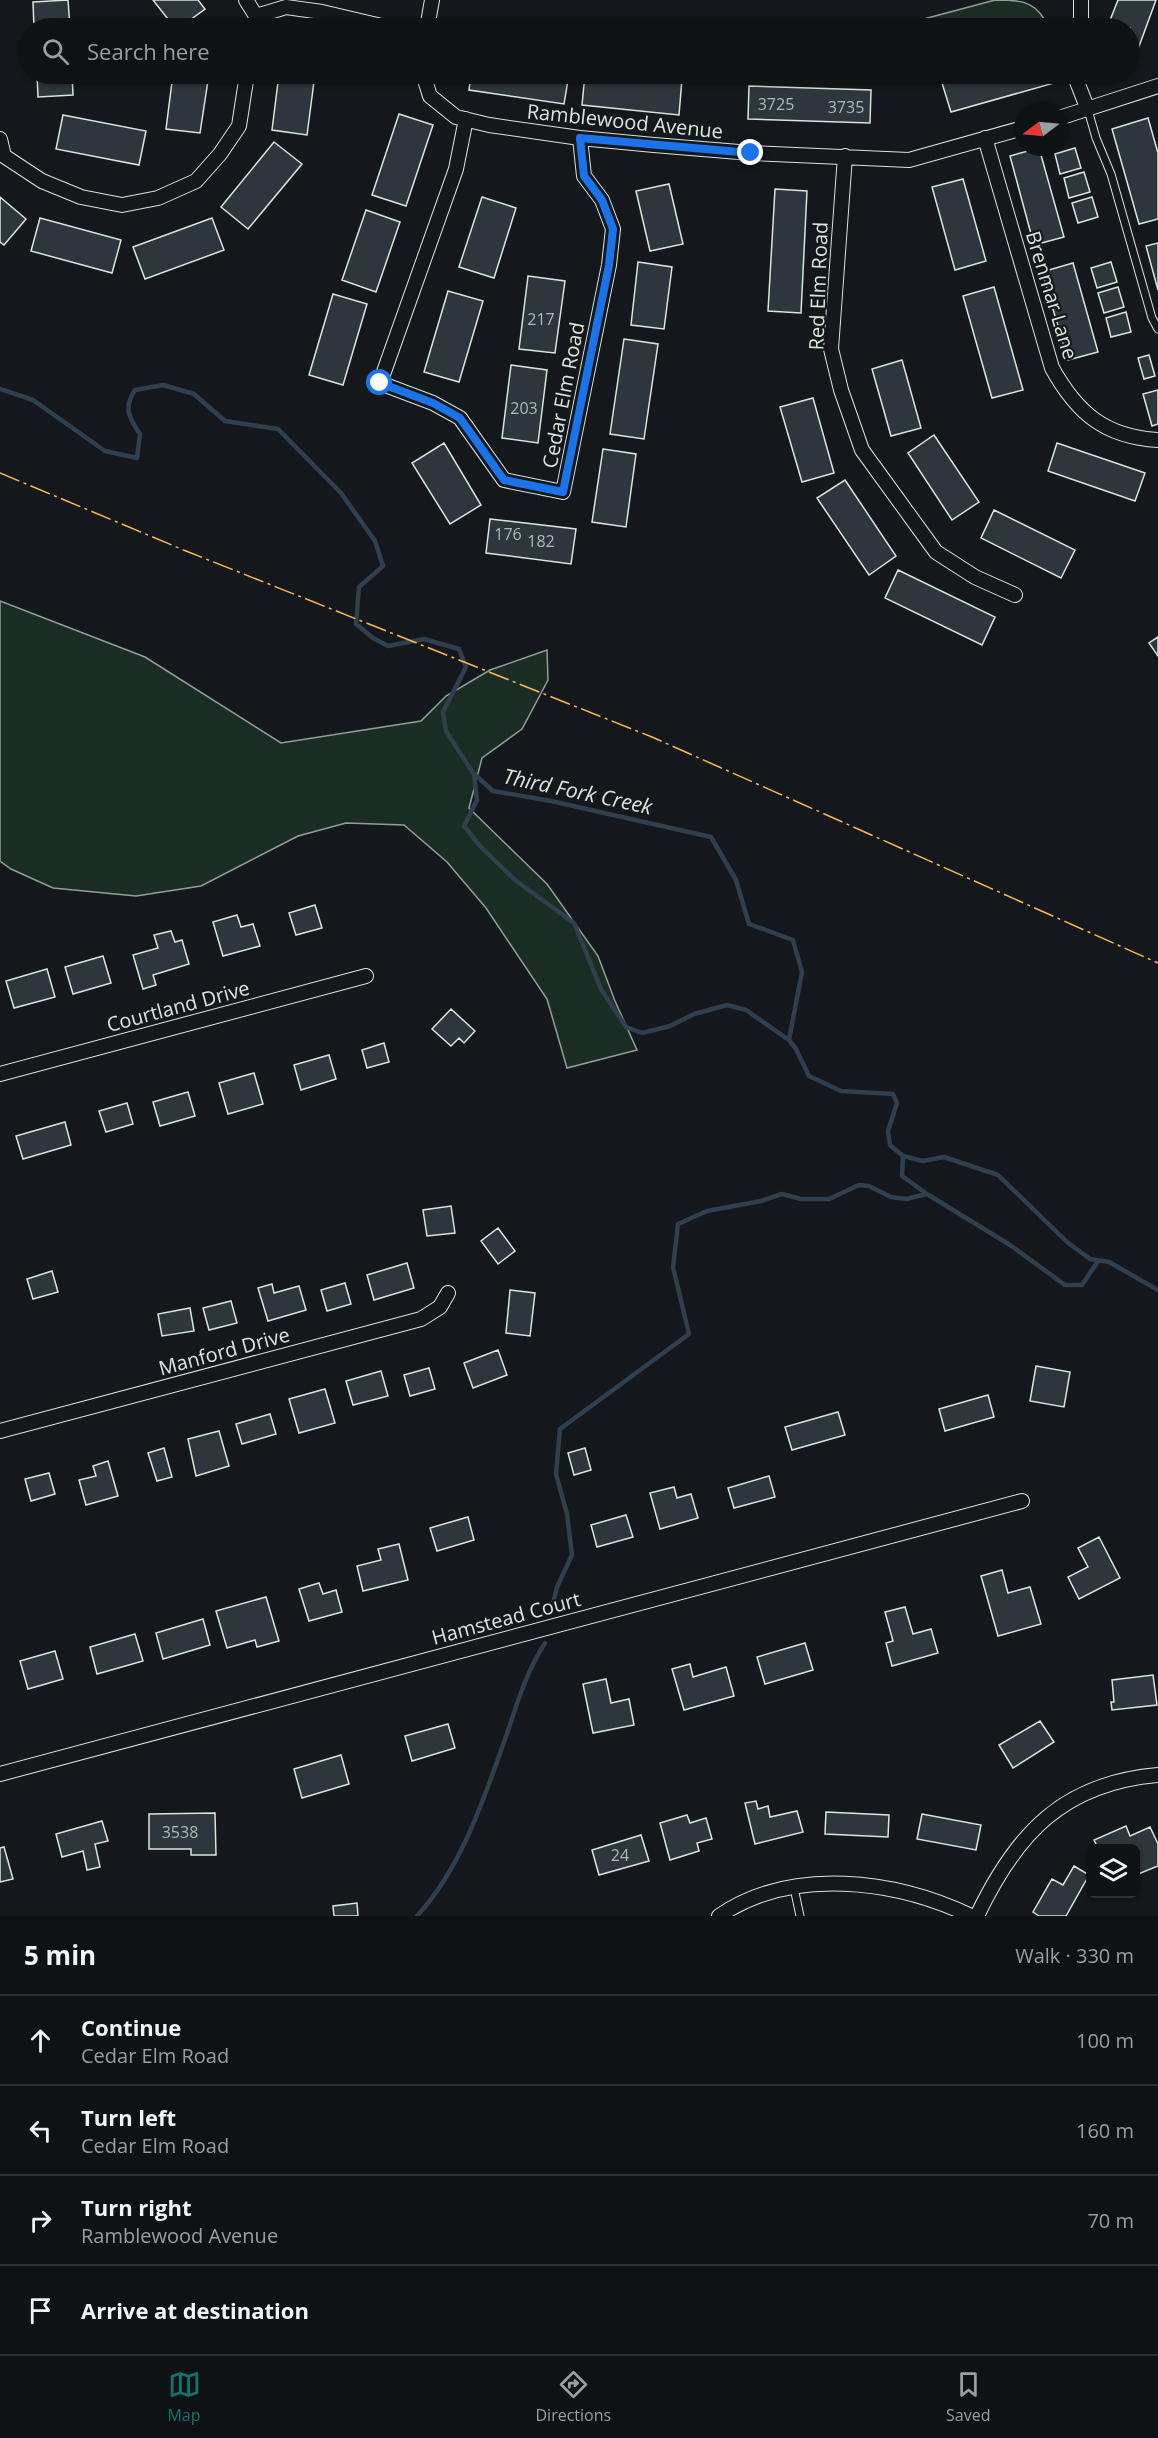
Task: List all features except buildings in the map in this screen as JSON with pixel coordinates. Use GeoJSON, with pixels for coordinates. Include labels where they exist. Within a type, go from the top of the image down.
{"type":"FeatureCollection","features":[{"type":"Feature","properties":{"kind":"street"},"geometry":{"type":"LineString","coordinates":[[246,0],[253,18]]}},
{"type":"Feature","properties":{"kind":"street"},"geometry":{"type":"LineString","coordinates":[[429,18],[432,0]]}},
{"type":"Feature","properties":{"kind":"street"},"geometry":{"type":"LineString","coordinates":[[1081,0],[1081,18]]}},
{"type":"Feature","properties":{"kind":"street"},"geometry":{"type":"LineString","coordinates":[[263,18],[286,7],[348,18]]}},
{"type":"Feature","properties":{"kind":"street"},"geometry":{"type":"LineString","coordinates":[[0,140],[4,156],[42,182],[81,197],[122,205],[158,198],[196,181],[220,154],[239,126],[245,84]]}},
{"type":"Feature","properties":{"kind":"street","name":"Ramblewood Avenue"},"geometry":{"type":"LineString","coordinates":[[426,84],[430,96],[456,117],[489,125],[580,138],[751,153],[909,160],[1014,130]]}},
{"type":"Feature","properties":{"kind":"street"},"geometry":{"type":"LineString","coordinates":[[1078,84],[1088,110]]}},
{"type":"Feature","properties":{"kind":"street"},"geometry":{"type":"LineString","coordinates":[[1068,116],[1158,86]]}},
{"type":"Feature","properties":{"kind":"street","name":"Cedar Elm Road"},"geometry":{"type":"LineString","coordinates":[[466,119],[456,170],[380,383],[433,403],[460,418],[504,480],[563,492],[609,265],[613,229],[602,200],[584,176],[580,138]]}},
{"type":"Feature","properties":{"kind":"street","name":"Brenmar Lane"},"geometry":{"type":"LineString","coordinates":[[985,138],[1052,368],[1067,394],[1089,416],[1117,431],[1158,440]]}},
{"type":"Feature","properties":{"kind":"street","name":"Red Elm Road"},"geometry":{"type":"LineString","coordinates":[[845,156],[831,349],[841,390],[862,450],[936,552],[975,577],[1015,595]]}},
{"type":"Feature","properties":{"kind":"street","name":"Courtland Drive"},"geometry":{"type":"LineString","coordinates":[[0,1074],[366,976]]}},
{"type":"Feature","properties":{"kind":"street","name":"Manford Drive"},"geometry":{"type":"LineString","coordinates":[[0,1431],[421,1319],[440,1307],[448,1293]]}},
{"type":"Feature","properties":{"kind":"street","name":"Hamstead Court"},"geometry":{"type":"LineString","coordinates":[[0,1774],[1022,1501]]}},
{"type":"Feature","properties":{"kind":"street"},"geometry":{"type":"LineString","coordinates":[[977,1916],[996,1877],[1024,1839],[1039,1824],[1082,1794],[1107,1783],[1131,1777],[1158,1775]]}},
{"type":"Feature","properties":{"kind":"street"},"geometry":{"type":"LineString","coordinates":[[719,1916],[744,1903],[813,1884],[894,1889],[932,1899],[971,1916]]}},
{"type":"Feature","properties":{"kind":"lane"},"geometry":{"type":"LineString","coordinates":[[1088,110],[1096,138],[1111,174],[1152,318],[1158,329]]}},
{"type":"Feature","properties":{"kind":"lane"},"geometry":{"type":"LineString","coordinates":[[794,1888],[800,1916]]}},
{"type":"Feature","properties":{"kind":"green space"},"geometry":{"type":"Polygon","coordinates":[[[995,0],[1010,0],[1024,2],[1035,8],[1043,18],[928,18],[995,0]]]}},
{"type":"Feature","properties":{"kind":"green space"},"geometry":{"type":"Polygon","coordinates":[[[0,601],[145,657],[281,743],[421,721],[446,696],[490,670],[547,650],[548,680],[522,729],[482,758],[469,808],[547,884],[598,956],[637,1050],[567,1068],[547,999],[486,908],[447,862],[404,825],[346,823],[298,836],[201,886],[136,896],[53,888],[11,869],[0,861],[0,601]]]}},
{"type":"Feature","properties":{"kind":"waterway","name":"Third Fork Creek"},"geometry":{"type":"LineString","coordinates":[[0,389],[33,400],[105,451],[137,458],[140,434],[130,418],[128,408],[135,390],[163,385],[194,394],[225,421],[278,429],[341,493],[375,541],[383,566],[359,587],[356,624],[373,638],[388,646],[424,639],[459,649],[466,667],[443,712],[446,731],[473,773],[493,791],[551,801],[711,837],[736,880],[749,924],[793,940],[802,972],[789,1040]]}},
{"type":"Feature","properties":{"kind":"waterway","name":"Third Fork Creek"},"geometry":{"type":"LineString","coordinates":[[474,774],[477,800],[464,826],[481,847],[515,880],[574,923],[601,989],[626,1027],[642,1033],[670,1026],[694,1014],[727,1005],[746,1010],[789,1040],[809,1076],[841,1091],[893,1094],[897,1103],[888,1131],[890,1145],[903,1156],[923,1161],[944,1157],[998,1175],[1067,1242],[1090,1259],[1109,1262],[1158,1290]]}},
{"type":"Feature","properties":{"kind":"waterway"},"geometry":{"type":"LineString","coordinates":[[903,1156],[902,1176],[1010,1245],[1065,1285],[1082,1285],[1098,1261]]}},
{"type":"Feature","properties":{"kind":"waterway"},"geometry":{"type":"LineString","coordinates":[[551,1612],[557,1587],[572,1555],[567,1514],[556,1474],[560,1429],[689,1334],[673,1267],[678,1224],[707,1211],[761,1201],[782,1194],[801,1199],[829,1199],[859,1185],[869,1186],[891,1197],[906,1199],[927,1194]]}},
{"type":"Feature","properties":{"kind":"waterway"},"geometry":{"type":"LineString","coordinates":[[417,1916],[447,1875],[471,1829],[524,1686],[545,1643]]}},
{"type":"Feature","properties":{"kind":"power"},"geometry":{"type":"LineString","coordinates":[[0,473],[186,551],[652,737],[1158,963]]}},
{"type":"Feature","properties":{"kind":"route"},"geometry":{"type":"LineString","coordinates":[[380,383],[433,403],[460,418],[490,457],[504,480],[563,492],[609,265],[613,229],[602,200],[584,176],[580,138],[751,153]]}}]}
